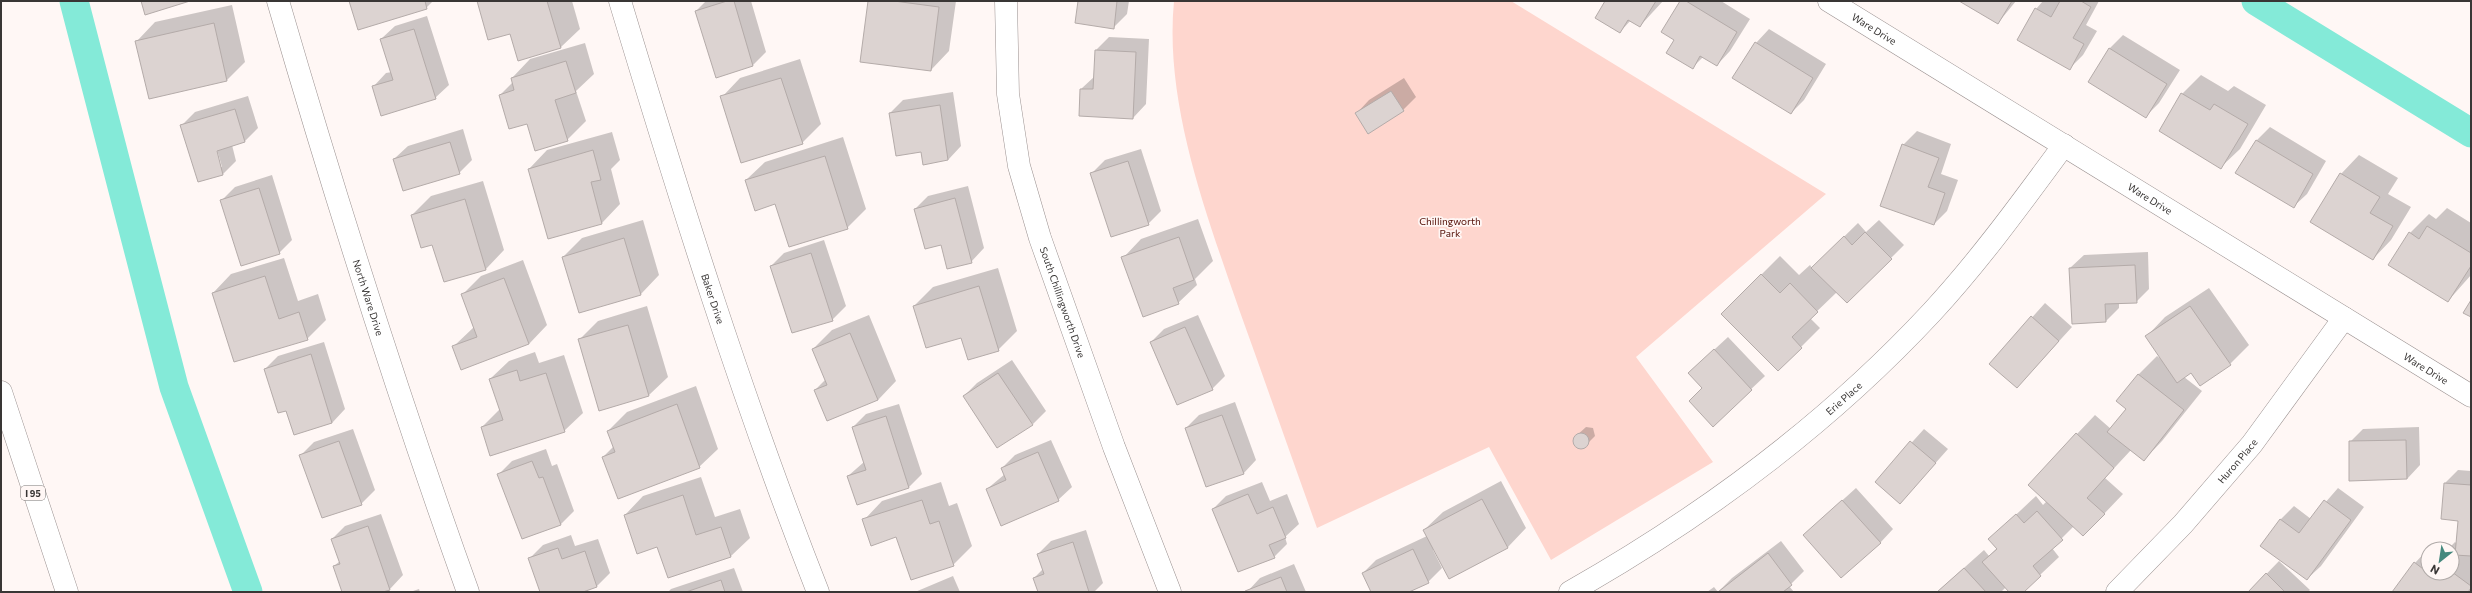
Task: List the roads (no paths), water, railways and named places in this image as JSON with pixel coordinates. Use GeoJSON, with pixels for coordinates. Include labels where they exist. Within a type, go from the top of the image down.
{"type":"FeatureCollection","features":[{"type":"Feature","properties":{"kind":"main road","name":"North Ware Drive"},"geometry":{"type":"LineString","coordinates":[[278,1],[342,219],[422,466],[468,592]]}},
{"type":"Feature","properties":{"kind":"main road","name":"Baker Drive"},"geometry":{"type":"LineString","coordinates":[[620,1],[659,130],[720,318],[818,592]]}},
{"type":"Feature","properties":{"kind":"main road","name":"South Chillingworth Drive"},"geometry":{"type":"LineString","coordinates":[[1006,1],[1008,94],[1020,166],[1040,238],[1068,318],[1114,448],[1170,592]]}},
{"type":"Feature","properties":{"kind":"main road","name":"Ware Drive"},"geometry":{"type":"LineString","coordinates":[[1829,1],[2471,396]]}},
{"type":"Feature","properties":{"kind":"main road","name":"Erie Place"},"geometry":{"type":"LineString","coordinates":[[1570,592],[1638,553],[1718,500],[1793,442],[1865,379],[1932,312],[1994,240],[2064,145]]}},
{"type":"Feature","properties":{"kind":"main road","name":"Huron Place"},"geometry":{"type":"LineString","coordinates":[[2117,592],[2183,524],[2252,444],[2344,318]]}},
{"type":"Feature","properties":{"kind":"main road","name":"I 95"},"geometry":{"type":"LineString","coordinates":[[1,392],[67,592]]}},
{"type":"Feature","properties":{"kind":"waterway"},"geometry":{"type":"LineString","coordinates":[[74,1],[174,387],[248,592]]}},
{"type":"Feature","properties":{"kind":"waterway"},"geometry":{"type":"LineString","coordinates":[[2256,1],[2471,133]]}},
{"type":"Feature","properties":{"kind":"park label","name":"Chillingworth Park"},"geometry":{"type":"Point","coordinates":[1450,226]}}]}
